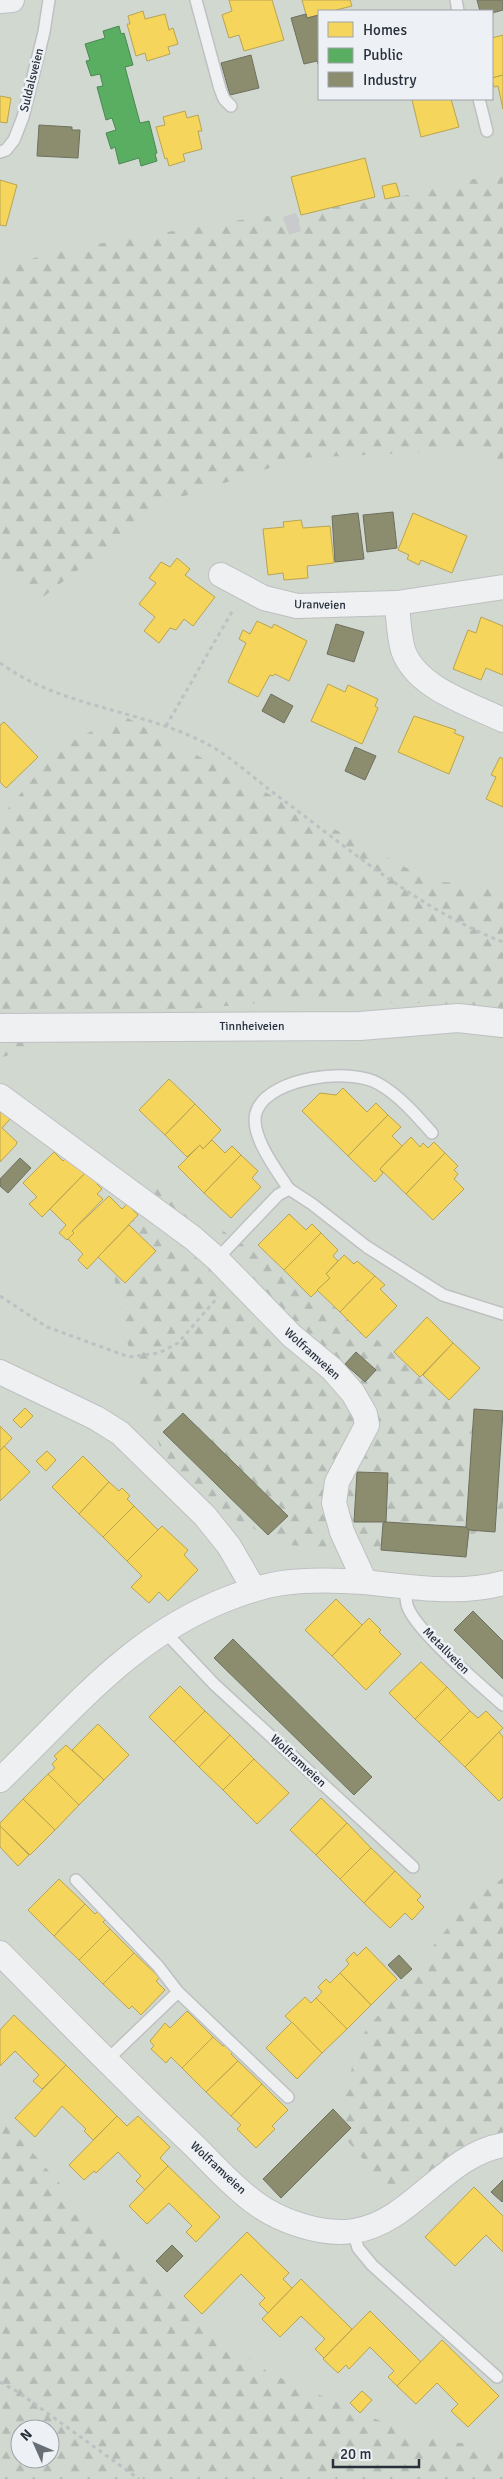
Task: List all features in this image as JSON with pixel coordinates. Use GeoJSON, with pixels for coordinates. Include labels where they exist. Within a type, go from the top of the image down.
{"type":"FeatureCollection","features":[{"type":"Feature","properties":{"kind":"street"},"geometry":{"type":"LineString","coordinates":[[0,0],[12,0]]}},
{"type":"Feature","properties":{"kind":"street","name":"Uranveien"},"geometry":{"type":"LineString","coordinates":[[221,575],[264,598],[296,606],[396,603],[503,587]]}},
{"type":"Feature","properties":{"kind":"street"},"geometry":{"type":"LineString","coordinates":[[396,603],[403,650],[414,669],[430,683],[503,720]]}},
{"type":"Feature","properties":{"kind":"street","name":"Tinnheiveien"},"geometry":{"type":"LineString","coordinates":[[0,1028],[360,1026],[458,1018],[503,1024]]}},
{"type":"Feature","properties":{"kind":"street","name":"Wolframveien"},"geometry":{"type":"LineString","coordinates":[[0,1096],[193,1238],[217,1259],[292,1336],[332,1369],[353,1393],[365,1414],[367,1425],[337,1482],[334,1503],[342,1532],[365,1582]]}},
{"type":"Feature","properties":{"kind":"street"},"geometry":{"type":"LineString","coordinates":[[0,1372],[96,1418],[120,1433],[205,1516],[229,1546],[254,1589]]}},
{"type":"Feature","properties":{"kind":"street"},"geometry":{"type":"LineString","coordinates":[[0,1780],[111,1669],[164,1631],[213,1605],[254,1589],[281,1583],[323,1580],[464,1588],[503,1583]]}},
{"type":"Feature","properties":{"kind":"street","name":"Wolframveien"},"geometry":{"type":"LineString","coordinates":[[0,1952],[106,2060],[254,2202],[286,2221],[315,2229],[353,2231],[382,2222],[465,2162],[491,2148],[503,2145]]}},
{"type":"Feature","properties":{"kind":"lane","name":"Suldalsveien"},"geometry":{"type":"LineString","coordinates":[[0,152],[6,150],[14,140],[23,117],[44,32],[49,0]]}},
{"type":"Feature","properties":{"kind":"lane"},"geometry":{"type":"LineString","coordinates":[[196,0],[222,94],[231,106]]}},
{"type":"Feature","properties":{"kind":"lane"},"geometry":{"type":"LineString","coordinates":[[479,100],[487,131]]}},
{"type":"Feature","properties":{"kind":"lane"},"geometry":{"type":"LineString","coordinates":[[432,1133],[398,1098],[379,1084],[361,1076],[338,1074],[310,1078],[268,1096],[257,1110],[256,1125],[262,1145],[289,1189],[367,1247],[443,1296],[503,1314]]}},
{"type":"Feature","properties":{"kind":"lane"},"geometry":{"type":"LineString","coordinates":[[217,1259],[278,1195],[289,1189]]}},
{"type":"Feature","properties":{"kind":"lane","name":"Metallveien"},"geometry":{"type":"LineString","coordinates":[[404,1586],[408,1607],[416,1620],[439,1647],[503,1705]]}},
{"type":"Feature","properties":{"kind":"lane","name":"Wolframveien"},"geometry":{"type":"LineString","coordinates":[[164,1631],[214,1684],[413,1867]]}},
{"type":"Feature","properties":{"kind":"lane"},"geometry":{"type":"LineString","coordinates":[[76,1880],[158,1966],[178,1992],[288,2098]]}},
{"type":"Feature","properties":{"kind":"lane"},"geometry":{"type":"LineString","coordinates":[[106,2060],[178,1992]]}},
{"type":"Feature","properties":{"kind":"lane"},"geometry":{"type":"LineString","coordinates":[[353,2231],[358,2248],[372,2265],[497,2377]]}},
{"type":"Feature","properties":{"kind":"path"},"geometry":{"type":"LineString","coordinates":[[166,726],[192,677],[246,590]]}},
{"type":"Feature","properties":{"kind":"path"},"geometry":{"type":"LineString","coordinates":[[0,663],[18,676],[67,698],[166,726],[212,746],[393,882],[470,929],[503,942]]}},
{"type":"Feature","properties":{"kind":"path"},"geometry":{"type":"LineString","coordinates":[[0,1296],[47,1327],[129,1357],[159,1353],[178,1342],[235,1277]]}},
{"type":"Feature","properties":{"kind":"path"},"geometry":{"type":"LineString","coordinates":[[0,2382],[18,2392],[139,2479]]}},
{"type":"Feature","properties":{"kind":"green space"},"geometry":{"type":"Polygon","coordinates":[[[0,0],[503,0],[503,2479],[0,2479],[0,0]]]}},
{"type":"Feature","properties":{"kind":"green space"},"geometry":{"type":"Polygon","coordinates":[[[503,172],[503,466],[471,450],[300,458],[166,502],[43,597],[0,567],[0,270],[15,263],[68,249],[227,222],[394,198],[503,172]]]}},
{"type":"Feature","properties":{"kind":"green space"},"geometry":{"type":"Polygon","coordinates":[[[122,715],[431,881],[503,887],[503,1021],[458,1004],[294,1000],[123,1015],[0,1058],[0,818],[58,749],[122,715]]]}},
{"type":"Feature","properties":{"kind":"green space"},"geometry":{"type":"Polygon","coordinates":[[[156,1185],[347,1316],[479,1421],[503,1498],[503,1508],[451,1555],[287,1545],[173,1489],[125,1335],[105,1228],[130,1191],[156,1185]]]}},
{"type":"Feature","properties":{"kind":"green space"},"geometry":{"type":"Polygon","coordinates":[[[503,1878],[503,2144],[388,2189],[335,2126],[361,2037],[466,1905],[503,1878]]]}},
{"type":"Feature","properties":{"kind":"green space"},"geometry":{"type":"Polygon","coordinates":[[[0,2116],[133,2266],[269,2373],[413,2435],[503,2450],[503,2479],[0,2479],[0,2116]]]}},
{"type":"Feature","properties":{"kind":"building: Homes"},"geometry":{"type":"Polygon","coordinates":[[[229,0],[272,0],[284,40],[244,51],[239,35],[229,38],[222,15],[232,11],[229,0]]]}},
{"type":"Feature","properties":{"kind":"building: Homes"},"geometry":{"type":"Polygon","coordinates":[[[302,0],[350,0],[352,6],[336,10],[318,10],[318,15],[307,18],[302,0]]]}},
{"type":"Feature","properties":{"kind":"building: Homes"},"geometry":{"type":"Polygon","coordinates":[[[143,11],[145,19],[165,14],[169,30],[173,28],[178,44],[168,47],[170,54],[147,61],[145,53],[136,56],[127,24],[130,24],[128,16],[143,11]]]}},
{"type":"Feature","properties":{"kind":"building: Homes"},"geometry":{"type":"Polygon","coordinates":[[[503,35],[503,75],[493,78],[493,38],[503,35]]]}},
{"type":"Feature","properties":{"kind":"building: Homes"},"geometry":{"type":"Polygon","coordinates":[[[503,75],[503,109],[498,86],[494,87],[493,78],[503,75]]]}},
{"type":"Feature","properties":{"kind":"building: Homes"},"geometry":{"type":"Polygon","coordinates":[[[0,96],[11,98],[7,123],[0,122],[0,96]]]}},
{"type":"Feature","properties":{"kind":"building: Homes"},"geometry":{"type":"Polygon","coordinates":[[[412,100],[451,100],[459,127],[421,137],[412,100]]]}},
{"type":"Feature","properties":{"kind":"building: Homes"},"geometry":{"type":"Polygon","coordinates":[[[185,111],[187,118],[198,115],[202,131],[198,131],[202,149],[183,154],[185,161],[169,166],[167,158],[165,159],[156,127],[165,125],[163,117],[185,111]]]}},
{"type":"Feature","properties":{"kind":"building: Homes"},"geometry":{"type":"Polygon","coordinates":[[[365,158],[375,197],[301,215],[291,177],[365,158]]]}},
{"type":"Feature","properties":{"kind":"building: Homes"},"geometry":{"type":"Polygon","coordinates":[[[0,180],[17,185],[6,226],[0,225],[0,180]]]}},
{"type":"Feature","properties":{"kind":"building: Homes"},"geometry":{"type":"Polygon","coordinates":[[[396,183],[400,196],[385,199],[382,186],[396,183]]]}},
{"type":"Feature","properties":{"kind":"building: Homes"},"geometry":{"type":"Polygon","coordinates":[[[413,513],[467,536],[452,573],[421,560],[419,565],[407,559],[409,555],[398,550],[413,513]]]}},
{"type":"Feature","properties":{"kind":"building: Homes"},"geometry":{"type":"Polygon","coordinates":[[[301,520],[303,528],[330,526],[334,563],[307,566],[308,578],[284,580],[283,573],[268,575],[263,529],[284,527],[283,522],[301,520]]]}},
{"type":"Feature","properties":{"kind":"building: Homes"},"geometry":{"type":"Polygon","coordinates":[[[177,558],[190,569],[185,575],[215,597],[193,626],[184,619],[176,630],[170,628],[159,643],[144,631],[155,617],[139,604],[156,583],[149,578],[161,562],[170,567],[177,558]]]}},
{"type":"Feature","properties":{"kind":"building: Homes"},"geometry":{"type":"Polygon","coordinates":[[[481,617],[503,626],[503,675],[486,668],[481,680],[453,669],[468,630],[476,633],[481,617]]]}},
{"type":"Feature","properties":{"kind":"building: Homes"},"geometry":{"type":"Polygon","coordinates":[[[257,621],[272,628],[274,624],[307,641],[289,681],[275,674],[273,676],[270,675],[258,697],[228,682],[246,643],[239,639],[243,630],[250,634],[257,621]]]}},
{"type":"Feature","properties":{"kind":"building: Homes"},"geometry":{"type":"Polygon","coordinates":[[[328,684],[345,692],[348,685],[378,699],[375,706],[378,708],[362,744],[311,721],[328,684]]]}},
{"type":"Feature","properties":{"kind":"building: Homes"},"geometry":{"type":"Polygon","coordinates":[[[414,716],[456,730],[454,733],[464,737],[449,774],[398,752],[414,716]]]}},
{"type":"Feature","properties":{"kind":"building: Homes"},"geometry":{"type":"Polygon","coordinates":[[[4,722],[38,757],[6,788],[0,782],[0,725],[4,722]]]}},
{"type":"Feature","properties":{"kind":"building: Homes"},"geometry":{"type":"Polygon","coordinates":[[[500,757],[503,759],[503,807],[486,799],[496,777],[491,775],[500,757]]]}},
{"type":"Feature","properties":{"kind":"building: Homes"},"geometry":{"type":"Polygon","coordinates":[[[169,1079],[195,1104],[165,1135],[139,1110],[169,1079]]]}},
{"type":"Feature","properties":{"kind":"building: Homes"},"geometry":{"type":"Polygon","coordinates":[[[343,1088],[367,1112],[376,1103],[388,1115],[348,1156],[302,1111],[320,1093],[336,1095],[343,1088]]]}},
{"type":"Feature","properties":{"kind":"building: Homes"},"geometry":{"type":"Polygon","coordinates":[[[195,1104],[221,1130],[203,1149],[200,1145],[187,1157],[165,1135],[195,1104]]]}},
{"type":"Feature","properties":{"kind":"building: Homes"},"geometry":{"type":"Polygon","coordinates":[[[0,1108],[11,1118],[2,1128],[17,1142],[0,1162],[0,1108]]]}},
{"type":"Feature","properties":{"kind":"building: Homes"},"geometry":{"type":"Polygon","coordinates":[[[388,1115],[401,1127],[392,1136],[402,1146],[380,1169],[383,1173],[375,1182],[348,1156],[388,1115]]]}},
{"type":"Feature","properties":{"kind":"building: Homes"},"geometry":{"type":"Polygon","coordinates":[[[411,1137],[420,1147],[423,1143],[428,1148],[434,1142],[445,1153],[406,1194],[380,1169],[411,1137]]]}},
{"type":"Feature","properties":{"kind":"building: Homes"},"geometry":{"type":"Polygon","coordinates":[[[212,1140],[225,1153],[232,1146],[241,1155],[204,1193],[178,1167],[200,1145],[203,1149],[212,1140]]]}},
{"type":"Feature","properties":{"kind":"building: Homes"},"geometry":{"type":"Polygon","coordinates":[[[54,1152],[63,1161],[68,1156],[90,1168],[42,1217],[29,1204],[37,1197],[23,1183],[54,1152]]]}},
{"type":"Feature","properties":{"kind":"building: Homes"},"geometry":{"type":"Polygon","coordinates":[[[445,1153],[458,1166],[454,1170],[458,1174],[454,1179],[464,1189],[433,1220],[406,1194],[445,1153]]]}},
{"type":"Feature","properties":{"kind":"building: Homes"},"geometry":{"type":"Polygon","coordinates":[[[241,1155],[258,1171],[252,1178],[261,1187],[231,1218],[204,1193],[241,1155]]]}},
{"type":"Feature","properties":{"kind":"building: Homes"},"geometry":{"type":"Polygon","coordinates":[[[90,1168],[101,1179],[97,1184],[102,1189],[97,1194],[103,1199],[72,1231],[74,1233],[67,1240],[59,1233],[66,1225],[50,1209],[90,1168]]]}},
{"type":"Feature","properties":{"kind":"building: Homes"},"geometry":{"type":"Polygon","coordinates":[[[109,1196],[122,1209],[127,1204],[138,1215],[87,1269],[78,1260],[83,1254],[68,1239],[74,1233],[72,1231],[109,1196]]]}},
{"type":"Feature","properties":{"kind":"building: Homes"},"geometry":{"type":"Polygon","coordinates":[[[289,1214],[306,1230],[312,1224],[321,1233],[284,1270],[258,1245],[289,1214]]]}},
{"type":"Feature","properties":{"kind":"building: Homes"},"geometry":{"type":"Polygon","coordinates":[[[129,1225],[156,1251],[125,1283],[98,1257],[129,1225]]]}},
{"type":"Feature","properties":{"kind":"building: Homes"},"geometry":{"type":"Polygon","coordinates":[[[321,1233],[338,1250],[333,1256],[338,1261],[326,1274],[330,1278],[311,1297],[284,1270],[321,1233]]]}},
{"type":"Feature","properties":{"kind":"building: Homes"},"geometry":{"type":"Polygon","coordinates":[[[344,1255],[354,1264],[357,1261],[375,1276],[340,1312],[317,1290],[330,1278],[326,1274],[344,1255]]]}},
{"type":"Feature","properties":{"kind":"building: Homes"},"geometry":{"type":"Polygon","coordinates":[[[375,1276],[385,1285],[380,1289],[397,1306],[366,1338],[340,1312],[375,1276]]]}},
{"type":"Feature","properties":{"kind":"building: Homes"},"geometry":{"type":"Polygon","coordinates":[[[427,1317],[453,1343],[420,1377],[394,1352],[427,1317]]]}},
{"type":"Feature","properties":{"kind":"building: Homes"},"geometry":{"type":"Polygon","coordinates":[[[453,1343],[480,1368],[449,1400],[423,1375],[453,1343]]]}},
{"type":"Feature","properties":{"kind":"building: Homes"},"geometry":{"type":"Polygon","coordinates":[[[25,1408],[33,1416],[21,1428],[13,1420],[25,1408]]]}},
{"type":"Feature","properties":{"kind":"building: Homes"},"geometry":{"type":"Polygon","coordinates":[[[0,1426],[12,1438],[0,1451],[0,1426]]]}},
{"type":"Feature","properties":{"kind":"building: Homes"},"geometry":{"type":"Polygon","coordinates":[[[4,1446],[30,1472],[0,1501],[0,1451],[4,1446]]]}},
{"type":"Feature","properties":{"kind":"building: Homes"},"geometry":{"type":"Polygon","coordinates":[[[47,1451],[56,1460],[46,1471],[36,1461],[47,1451]]]}},
{"type":"Feature","properties":{"kind":"building: Homes"},"geometry":{"type":"Polygon","coordinates":[[[83,1456],[109,1482],[79,1514],[52,1487],[83,1456]]]}},
{"type":"Feature","properties":{"kind":"building: Homes"},"geometry":{"type":"Polygon","coordinates":[[[109,1482],[119,1491],[122,1488],[130,1496],[127,1499],[134,1506],[103,1537],[79,1514],[109,1482]]]}},
{"type":"Feature","properties":{"kind":"building: Homes"},"geometry":{"type":"Polygon","coordinates":[[[134,1506],[158,1530],[127,1561],[103,1537],[134,1506]]]}},
{"type":"Feature","properties":{"kind":"building: Homes"},"geometry":{"type":"Polygon","coordinates":[[[162,1526],[188,1550],[184,1555],[198,1570],[168,1601],[159,1592],[149,1603],[131,1587],[142,1576],[127,1561],[162,1526]]]}},
{"type":"Feature","properties":{"kind":"building: Homes"},"geometry":{"type":"Polygon","coordinates":[[[336,1599],[362,1625],[332,1656],[305,1630],[336,1599]]]}},
{"type":"Feature","properties":{"kind":"building: Homes"},"geometry":{"type":"Polygon","coordinates":[[[369,1618],[381,1630],[379,1632],[401,1654],[366,1690],[332,1656],[369,1618]]]}},
{"type":"Feature","properties":{"kind":"building: Homes"},"geometry":{"type":"Polygon","coordinates":[[[421,1662],[447,1687],[415,1719],[389,1693],[421,1662]]]}},
{"type":"Feature","properties":{"kind":"building: Homes"},"geometry":{"type":"Polygon","coordinates":[[[180,1686],[205,1711],[174,1742],[149,1717],[180,1686]]]}},
{"type":"Feature","properties":{"kind":"building: Homes"},"geometry":{"type":"Polygon","coordinates":[[[447,1687],[470,1711],[439,1742],[415,1719],[447,1687]]]}},
{"type":"Feature","properties":{"kind":"building: Homes"},"geometry":{"type":"Polygon","coordinates":[[[205,1711],[230,1735],[199,1767],[174,1742],[205,1711]]]}},
{"type":"Feature","properties":{"kind":"building: Homes"},"geometry":{"type":"Polygon","coordinates":[[[470,1711],[478,1718],[486,1711],[503,1728],[465,1767],[439,1742],[470,1711]]]}},
{"type":"Feature","properties":{"kind":"building: Homes"},"geometry":{"type":"Polygon","coordinates":[[[98,1724],[129,1755],[104,1780],[72,1750],[98,1724]]]}},
{"type":"Feature","properties":{"kind":"building: Homes"},"geometry":{"type":"Polygon","coordinates":[[[499,1732],[503,1737],[503,1797],[499,1801],[465,1767],[499,1732]]]}},
{"type":"Feature","properties":{"kind":"building: Homes"},"geometry":{"type":"Polygon","coordinates":[[[230,1735],[254,1759],[223,1790],[199,1767],[230,1735]]]}},
{"type":"Feature","properties":{"kind":"building: Homes"},"geometry":{"type":"Polygon","coordinates":[[[66,1745],[104,1780],[79,1805],[48,1774],[55,1768],[52,1764],[57,1759],[54,1756],[66,1745]]]}},
{"type":"Feature","properties":{"kind":"building: Homes"},"geometry":{"type":"Polygon","coordinates":[[[254,1759],[289,1793],[257,1824],[223,1790],[254,1759]]]}},
{"type":"Feature","properties":{"kind":"building: Homes"},"geometry":{"type":"Polygon","coordinates":[[[48,1774],[79,1805],[55,1830],[23,1799],[48,1774]]]}},
{"type":"Feature","properties":{"kind":"building: Homes"},"geometry":{"type":"Polygon","coordinates":[[[321,1798],[347,1823],[316,1855],[290,1830],[321,1798]]]}},
{"type":"Feature","properties":{"kind":"building: Homes"},"geometry":{"type":"Polygon","coordinates":[[[23,1799],[55,1830],[30,1855],[0,1826],[0,1823],[23,1799]]]}},
{"type":"Feature","properties":{"kind":"building: Homes"},"geometry":{"type":"Polygon","coordinates":[[[347,1823],[371,1848],[340,1879],[316,1855],[347,1823]]]}},
{"type":"Feature","properties":{"kind":"building: Homes"},"geometry":{"type":"Polygon","coordinates":[[[0,1826],[29,1855],[18,1866],[0,1847],[0,1826]]]}},
{"type":"Feature","properties":{"kind":"building: Homes"},"geometry":{"type":"Polygon","coordinates":[[[371,1848],[395,1871],[364,1903],[340,1879],[371,1848]]]}},
{"type":"Feature","properties":{"kind":"building: Homes"},"geometry":{"type":"Polygon","coordinates":[[[395,1871],[421,1896],[417,1900],[424,1907],[412,1920],[405,1913],[390,1928],[364,1903],[395,1871]]]}},
{"type":"Feature","properties":{"kind":"building: Homes"},"geometry":{"type":"Polygon","coordinates":[[[59,1879],[85,1904],[54,1936],[28,1910],[59,1879]]]}},
{"type":"Feature","properties":{"kind":"building: Homes"},"geometry":{"type":"Polygon","coordinates":[[[85,1904],[95,1914],[98,1911],[106,1919],[103,1922],[110,1929],[79,1960],[54,1936],[85,1904]]]}},
{"type":"Feature","properties":{"kind":"building: Homes"},"geometry":{"type":"Polygon","coordinates":[[[110,1929],[134,1953],[103,1984],[79,1960],[110,1929]]]}},
{"type":"Feature","properties":{"kind":"building: Homes"},"geometry":{"type":"Polygon","coordinates":[[[366,1947],[397,1979],[371,2005],[340,1973],[349,1964],[346,1960],[354,1952],[357,1956],[366,1947]]]}},
{"type":"Feature","properties":{"kind":"building: Homes"},"geometry":{"type":"Polygon","coordinates":[[[134,1953],[160,1978],[156,1981],[165,1990],[141,2015],[132,2006],[129,2009],[103,1984],[134,1953]]]}},
{"type":"Feature","properties":{"kind":"building: Homes"},"geometry":{"type":"Polygon","coordinates":[[[340,1973],[371,2005],[347,2029],[316,1998],[322,1992],[318,1987],[326,1979],[330,1983],[340,1973]]]}},
{"type":"Feature","properties":{"kind":"building: Homes"},"geometry":{"type":"Polygon","coordinates":[[[305,1997],[311,2003],[316,1998],[347,2029],[322,2053],[285,2016],[305,1997]]]}},
{"type":"Feature","properties":{"kind":"building: Homes"},"geometry":{"type":"Polygon","coordinates":[[[187,2011],[213,2037],[182,2068],[171,2057],[166,2063],[151,2049],[154,2046],[150,2041],[165,2023],[170,2028],[187,2011]]]}},
{"type":"Feature","properties":{"kind":"building: Homes"},"geometry":{"type":"Polygon","coordinates":[[[14,2015],[66,2065],[42,2089],[33,2081],[39,2075],[15,2051],[0,2066],[0,2030],[14,2015]]]}},
{"type":"Feature","properties":{"kind":"building: Homes"},"geometry":{"type":"Polygon","coordinates":[[[292,2022],[322,2053],[297,2079],[266,2048],[292,2022]]]}},
{"type":"Feature","properties":{"kind":"building: Homes"},"geometry":{"type":"Polygon","coordinates":[[[213,2037],[223,2046],[226,2044],[234,2052],[231,2054],[238,2061],[206,2092],[182,2068],[213,2037]]]}},
{"type":"Feature","properties":{"kind":"building: Homes"},"geometry":{"type":"Polygon","coordinates":[[[238,2061],[262,2084],[231,2116],[206,2092],[238,2061]]]}},
{"type":"Feature","properties":{"kind":"building: Homes"},"geometry":{"type":"Polygon","coordinates":[[[66,2065],[117,2116],[93,2140],[84,2131],[86,2129],[62,2106],[35,2137],[15,2118],[66,2065]]]}},
{"type":"Feature","properties":{"kind":"building: Homes"},"geometry":{"type":"Polygon","coordinates":[[[262,2084],[288,2110],[272,2126],[275,2129],[256,2148],[237,2129],[241,2125],[231,2116],[262,2084]]]}},
{"type":"Feature","properties":{"kind":"building: Homes"},"geometry":{"type":"Polygon","coordinates":[[[117,2116],[127,2126],[138,2116],[170,2147],[160,2158],[168,2166],[145,2190],[136,2181],[141,2176],[118,2152],[96,2173],[94,2171],[84,2180],[69,2165],[117,2116]]]}},
{"type":"Feature","properties":{"kind":"building: Homes"},"geometry":{"type":"Polygon","coordinates":[[[168,2166],[220,2217],[196,2242],[186,2232],[192,2226],[169,2203],[147,2224],[129,2206],[168,2166]]]}},
{"type":"Feature","properties":{"kind":"building: Homes"},"geometry":{"type":"Polygon","coordinates":[[[474,2187],[503,2216],[503,2252],[486,2235],[455,2266],[425,2237],[474,2187]]]}},
{"type":"Feature","properties":{"kind":"building: Homes"},"geometry":{"type":"Polygon","coordinates":[[[247,2232],[289,2273],[283,2279],[292,2288],[268,2313],[259,2304],[265,2298],[241,2274],[202,2314],[184,2296],[247,2232]]]}},
{"type":"Feature","properties":{"kind":"building: Homes"},"geometry":{"type":"Polygon","coordinates":[[[301,2279],[352,2329],[324,2358],[315,2349],[325,2339],[301,2316],[280,2337],[262,2319],[301,2279]]]}},
{"type":"Feature","properties":{"kind":"building: Homes"},"geometry":{"type":"Polygon","coordinates":[[[370,2311],[421,2362],[397,2386],[388,2377],[394,2371],[370,2347],[349,2369],[346,2365],[338,2373],[323,2359],[370,2311]]]}},
{"type":"Feature","properties":{"kind":"building: Homes"},"geometry":{"type":"Polygon","coordinates":[[[442,2340],[499,2396],[468,2427],[451,2411],[458,2404],[437,2383],[416,2404],[397,2386],[442,2340]]]}},
{"type":"Feature","properties":{"kind":"building: Homes"},"geometry":{"type":"Polygon","coordinates":[[[362,2391],[372,2400],[360,2413],[350,2403],[362,2391]]]}},
{"type":"Feature","properties":{"kind":"building: Public"},"geometry":{"type":"Polygon","coordinates":[[[119,26],[121,34],[124,33],[133,65],[125,67],[140,123],[149,121],[157,153],[155,154],[157,161],[141,166],[139,158],[119,164],[115,147],[111,149],[106,133],[116,130],[112,118],[106,120],[97,87],[103,86],[100,74],[91,76],[86,61],[90,60],[85,44],[105,38],[103,31],[119,26]]]}},
{"type":"Feature","properties":{"kind":"building: Industry"},"geometry":{"type":"Polygon","coordinates":[[[477,0],[503,0],[503,10],[493,13],[493,10],[480,10],[477,0]]]}},
{"type":"Feature","properties":{"kind":"building: Industry"},"geometry":{"type":"Polygon","coordinates":[[[306,14],[307,18],[318,15],[318,64],[317,61],[304,64],[291,18],[306,14]]]}},
{"type":"Feature","properties":{"kind":"building: Industry"},"geometry":{"type":"Polygon","coordinates":[[[251,55],[259,88],[230,95],[221,63],[251,55]]]}},
{"type":"Feature","properties":{"kind":"building: Industry"},"geometry":{"type":"Polygon","coordinates":[[[39,125],[72,127],[72,130],[80,130],[78,158],[37,156],[39,125]]]}},
{"type":"Feature","properties":{"kind":"building: Industry"},"geometry":{"type":"Polygon","coordinates":[[[393,512],[397,548],[367,552],[363,515],[393,512]]]}},
{"type":"Feature","properties":{"kind":"building: Industry"},"geometry":{"type":"Polygon","coordinates":[[[358,513],[364,559],[335,562],[332,516],[358,513]]]}},
{"type":"Feature","properties":{"kind":"building: Industry"},"geometry":{"type":"Polygon","coordinates":[[[336,624],[364,632],[354,662],[327,654],[336,624]]]}},
{"type":"Feature","properties":{"kind":"building: Industry"},"geometry":{"type":"Polygon","coordinates":[[[271,694],[293,706],[284,723],[262,711],[271,694]]]}},
{"type":"Feature","properties":{"kind":"building: Industry"},"geometry":{"type":"Polygon","coordinates":[[[355,747],[376,756],[365,780],[345,771],[355,747]]]}},
{"type":"Feature","properties":{"kind":"building: Industry"},"geometry":{"type":"Polygon","coordinates":[[[20,1158],[31,1168],[8,1193],[0,1186],[0,1179],[20,1158]]]}},
{"type":"Feature","properties":{"kind":"building: Industry"},"geometry":{"type":"Polygon","coordinates":[[[356,1352],[376,1370],[365,1382],[345,1364],[356,1352]]]}},
{"type":"Feature","properties":{"kind":"building: Industry"},"geometry":{"type":"Polygon","coordinates":[[[474,1409],[503,1411],[495,1532],[469,1530],[466,1527],[474,1409]]]}},
{"type":"Feature","properties":{"kind":"building: Industry"},"geometry":{"type":"Polygon","coordinates":[[[183,1413],[288,1516],[268,1535],[163,1432],[183,1413]]]}},
{"type":"Feature","properties":{"kind":"building: Industry"},"geometry":{"type":"Polygon","coordinates":[[[357,1472],[388,1473],[386,1522],[354,1522],[357,1472]]]}},
{"type":"Feature","properties":{"kind":"building: Industry"},"geometry":{"type":"Polygon","coordinates":[[[383,1523],[466,1527],[469,1530],[466,1557],[381,1550],[383,1523]]]}},
{"type":"Feature","properties":{"kind":"building: Industry"},"geometry":{"type":"Polygon","coordinates":[[[473,1611],[503,1641],[503,1679],[454,1630],[473,1611]]]}},
{"type":"Feature","properties":{"kind":"building: Industry"},"geometry":{"type":"Polygon","coordinates":[[[233,1639],[372,1777],[354,1795],[214,1658],[233,1639]]]}},
{"type":"Feature","properties":{"kind":"building: Industry"},"geometry":{"type":"Polygon","coordinates":[[[399,1955],[412,1969],[401,1979],[388,1965],[399,1955]]]}},
{"type":"Feature","properties":{"kind":"building: Industry"},"geometry":{"type":"Polygon","coordinates":[[[333,2109],[351,2128],[281,2198],[263,2179],[333,2109]]]}},
{"type":"Feature","properties":{"kind":"building: Industry"},"geometry":{"type":"Polygon","coordinates":[[[503,2180],[503,2200],[502,2202],[491,2192],[503,2180]]]}},
{"type":"Feature","properties":{"kind":"building: Industry"},"geometry":{"type":"Polygon","coordinates":[[[172,2245],[183,2256],[167,2272],[156,2261],[172,2245]]]}},
{"type":"Feature","properties":{"kind":"building: Other"},"geometry":{"type":"Polygon","coordinates":[[[296,213],[301,231],[289,235],[283,217],[296,213]]]}}]}
